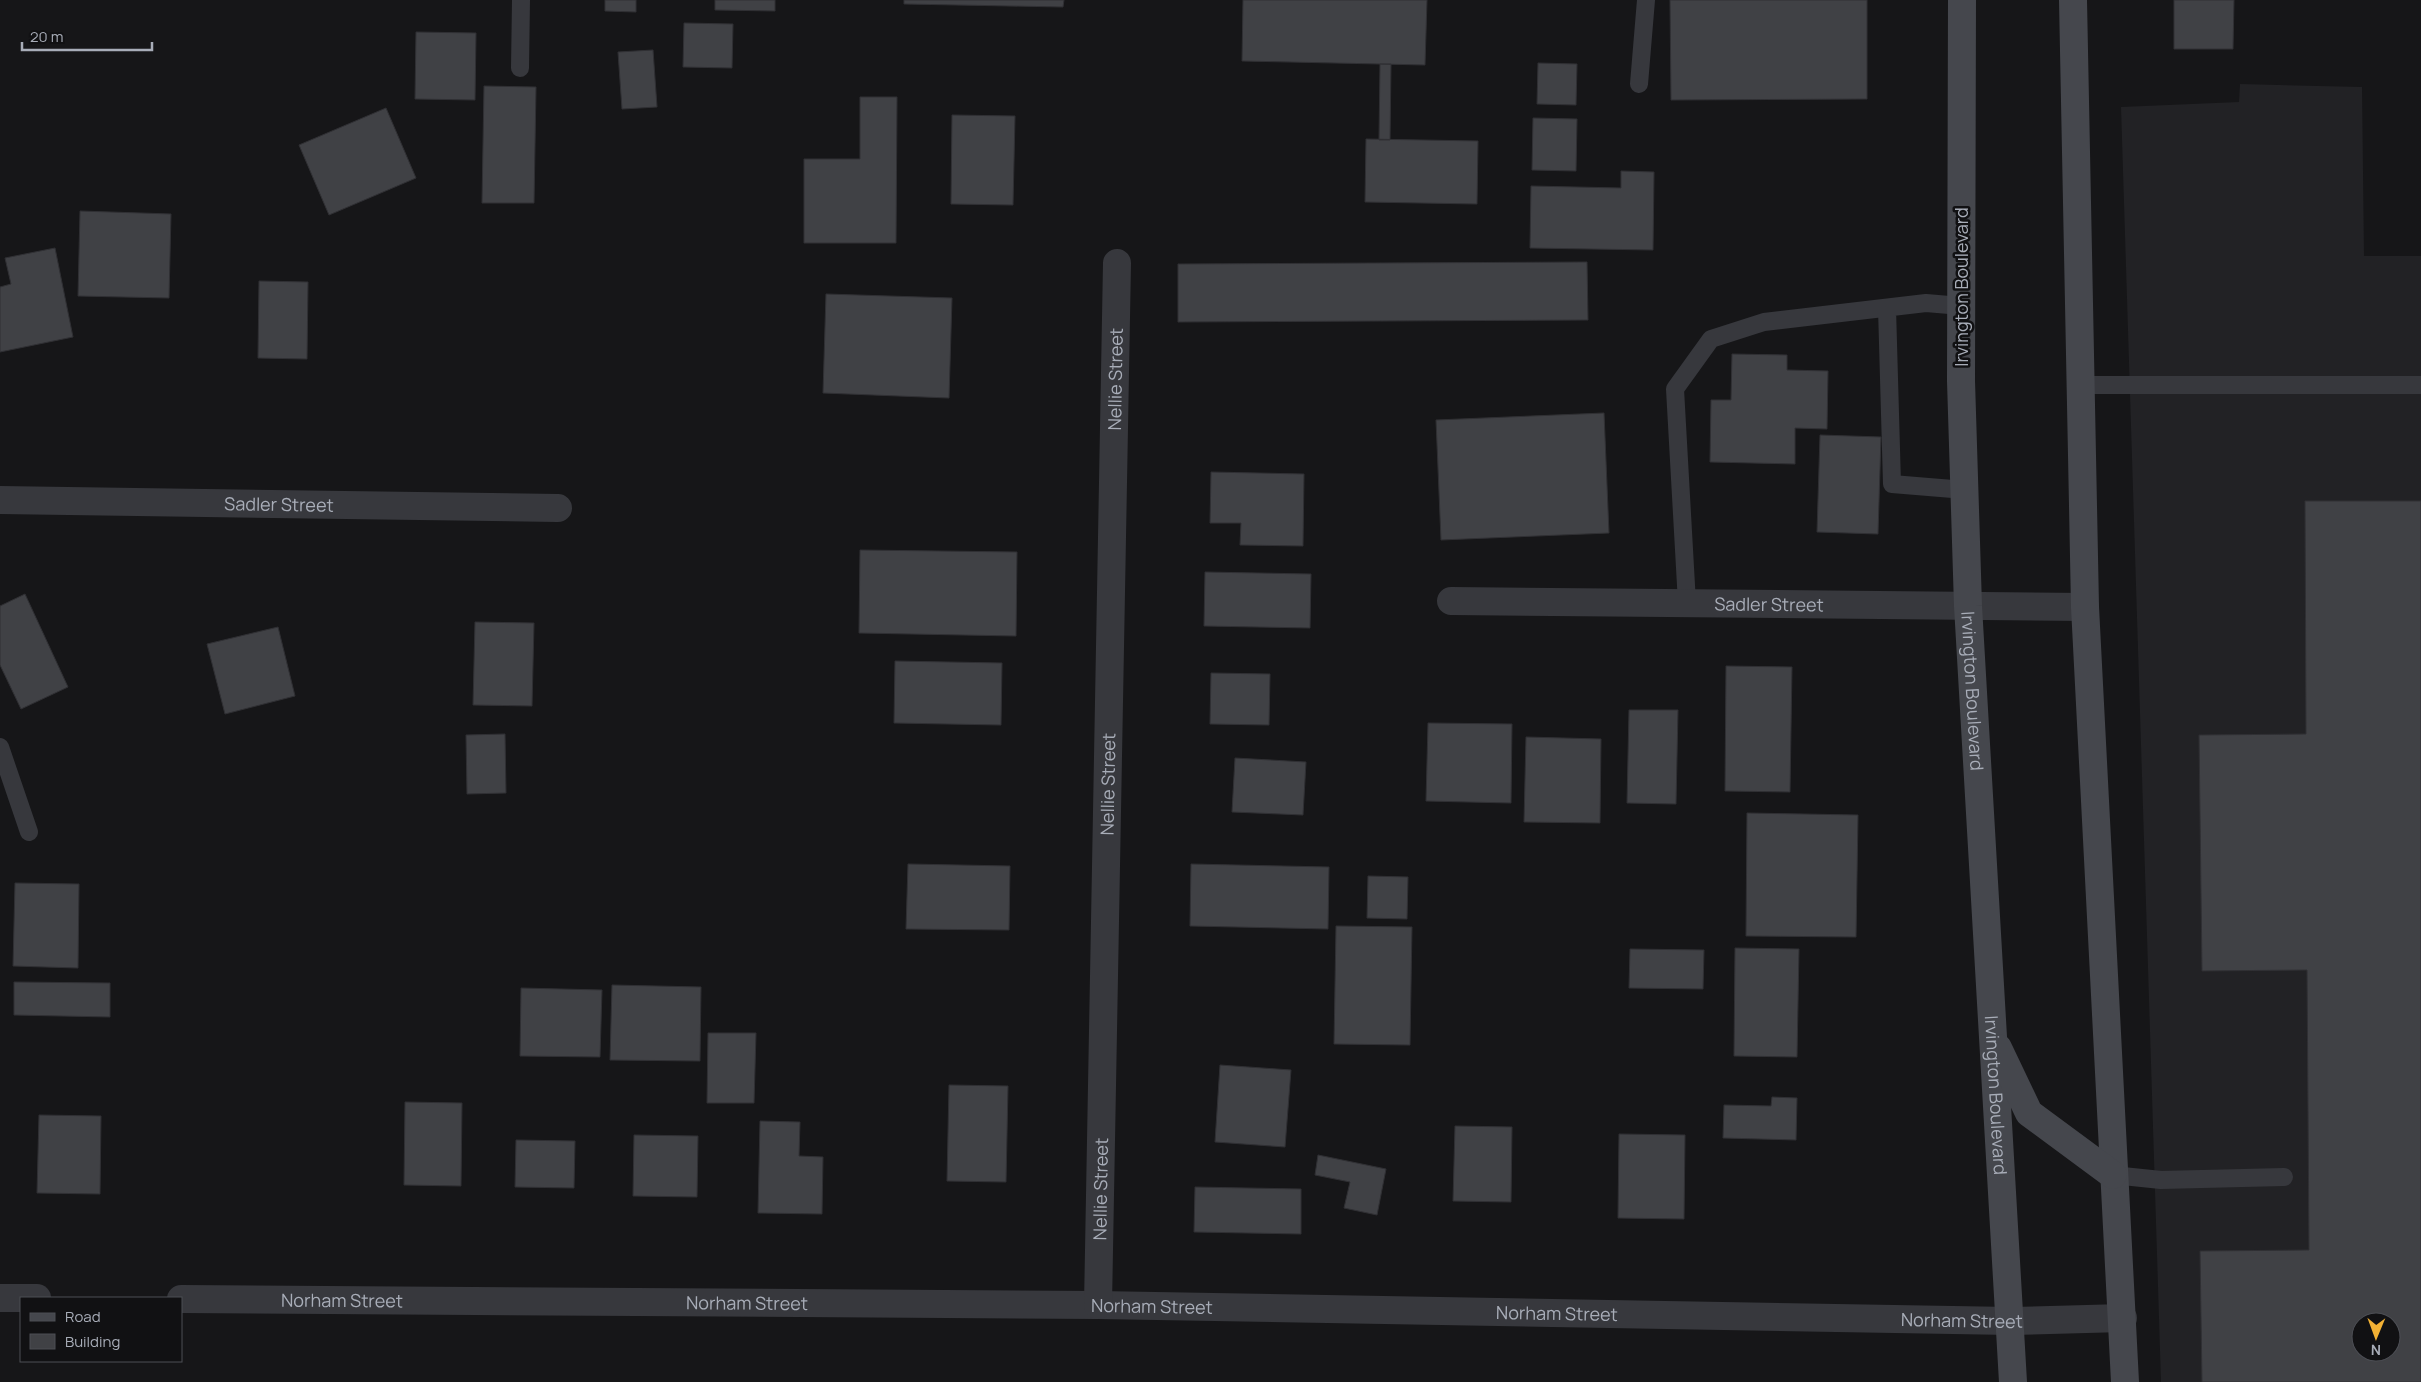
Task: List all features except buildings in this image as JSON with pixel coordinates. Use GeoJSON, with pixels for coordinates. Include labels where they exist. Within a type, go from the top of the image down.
{"type":"FeatureCollection","features":[{"type":"Feature","properties":{"kind":"main road","name":"Irvington Boulevard"},"geometry":{"type":"LineString","coordinates":[[1962,0],[1961,306],[1968,606],[1988,915],[1992,1036],[2013,1382]]}},
{"type":"Feature","properties":{"kind":"main road"},"geometry":{"type":"LineString","coordinates":[[2073,0],[2079,385],[2085,607],[2125,1382]]}},
{"type":"Feature","properties":{"kind":"main road"},"geometry":{"type":"LineString","coordinates":[[1992,1036],[2029,1113],[2113,1175]]}},
{"type":"Feature","properties":{"kind":"street","name":"Nellie Street"},"geometry":{"type":"LineString","coordinates":[[1098,1305],[1118,263]]}},
{"type":"Feature","properties":{"kind":"street","name":"Sadler Street"},"geometry":{"type":"LineString","coordinates":[[0,500],[558,508]]}},
{"type":"Feature","properties":{"kind":"street","name":"Sadler Street"},"geometry":{"type":"LineString","coordinates":[[1451,601],[2085,607]]}},
{"type":"Feature","properties":{"kind":"street"},"geometry":{"type":"LineString","coordinates":[[0,1298],[20,1298]]}},
{"type":"Feature","properties":{"kind":"street","name":"Norham Street"},"geometry":{"type":"LineString","coordinates":[[182,1299],[1098,1305],[2010,1321],[2123,1318]]}},
{"type":"Feature","properties":{"kind":"lane"},"geometry":{"type":"LineString","coordinates":[[520,68],[521,0]]}},
{"type":"Feature","properties":{"kind":"lane"},"geometry":{"type":"LineString","coordinates":[[1639,84],[1646,0]]}},
{"type":"Feature","properties":{"kind":"lane"},"geometry":{"type":"LineString","coordinates":[[1687,603],[1674,389],[1711,339],[1764,322],[1926,304],[1961,306]]}},
{"type":"Feature","properties":{"kind":"lane"},"geometry":{"type":"LineString","coordinates":[[1887,308],[1892,484],[1965,490]]}},
{"type":"Feature","properties":{"kind":"lane"},"geometry":{"type":"LineString","coordinates":[[2079,385],[2421,385]]}},
{"type":"Feature","properties":{"kind":"lane"},"geometry":{"type":"LineString","coordinates":[[0,746],[29,832]]}},
{"type":"Feature","properties":{"kind":"lane"},"geometry":{"type":"LineString","coordinates":[[2113,1175],[2162,1180],[2284,1177]]}},
{"type":"Feature","properties":{"kind":"shaded area"},"geometry":{"type":"Polygon","coordinates":[[[2240,84],[2362,87],[2364,256],[2421,256],[2421,1382],[2161,1382],[2121,107],[2239,102],[2240,84]]]}}]}
